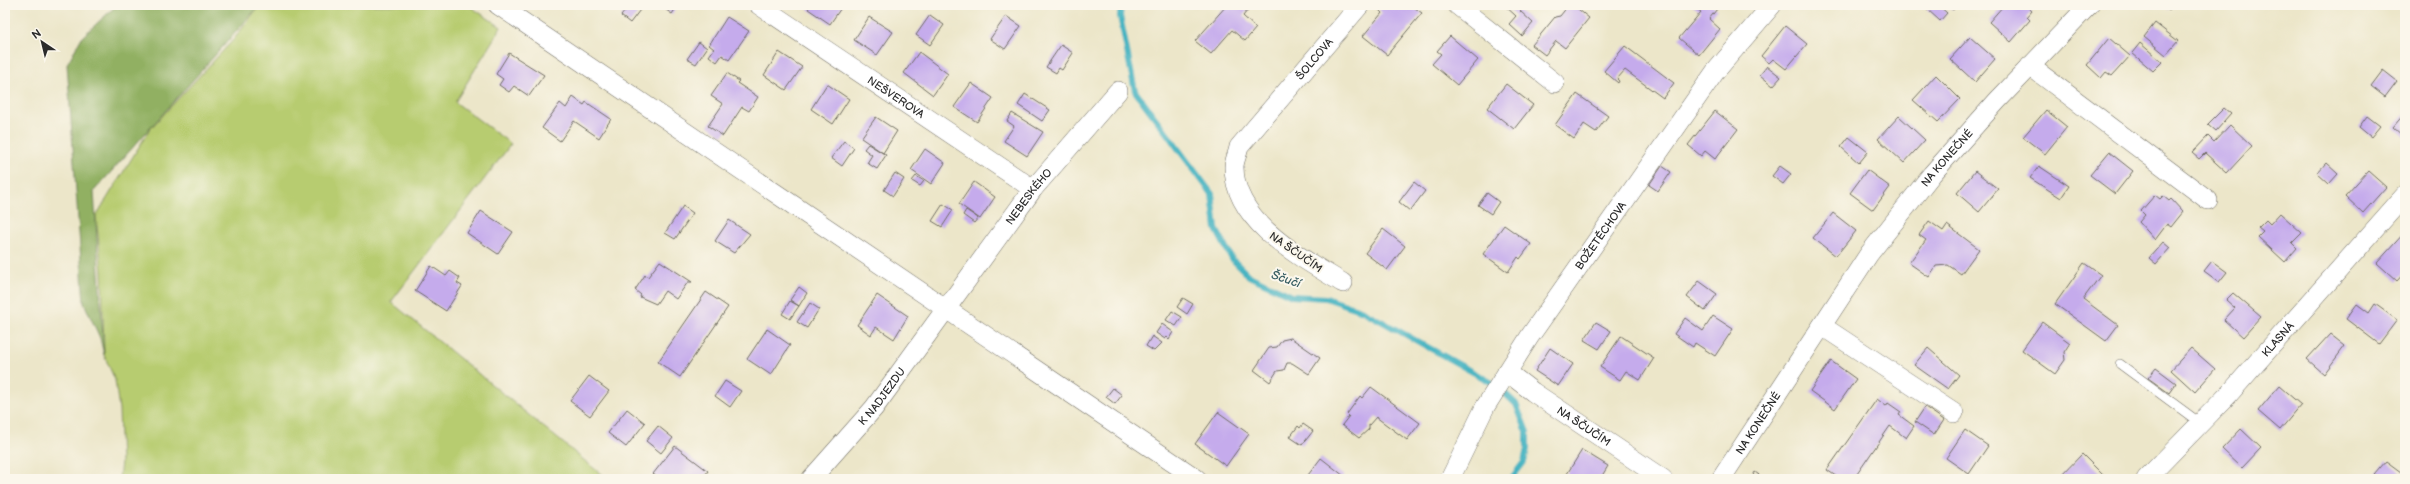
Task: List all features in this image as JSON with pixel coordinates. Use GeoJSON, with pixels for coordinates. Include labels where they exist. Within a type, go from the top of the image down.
{"type":"FeatureCollection","features":[{"type":"Feature","properties":{"kind":"street"},"geometry":{"type":"LineString","coordinates":[[498,5],[1197,479]]}},
{"type":"Feature","properties":{"kind":"street","name":"ŠOLCOVA"},"geometry":{"type":"LineString","coordinates":[[1269,114],[1360,5]]}},
{"type":"Feature","properties":{"kind":"street"},"geometry":{"type":"LineString","coordinates":[[1457,5],[1555,83]]}},
{"type":"Feature","properties":{"kind":"street","name":"BOŽETĚCHOVA"},"geometry":{"type":"LineString","coordinates":[[1450,479],[1491,396],[1506,373],[1715,72],[1772,5]]}},
{"type":"Feature","properties":{"kind":"street","name":"NA KONEČNÉ"},"geometry":{"type":"LineString","coordinates":[[1720,479],[1869,254],[1932,174],[2030,66],[2089,5]]}},
{"type":"Feature","properties":{"kind":"street","name":"NEŠVEROVA"},"geometry":{"type":"LineString","coordinates":[[765,7],[1033,188]]}},
{"type":"Feature","properties":{"kind":"street"},"geometry":{"type":"LineString","coordinates":[[2030,66],[2208,200]]}},
{"type":"Feature","properties":{"kind":"street","name":"NEBESKÉHO"},"geometry":{"type":"LineString","coordinates":[[947,309],[1033,188],[1118,91]]}},
{"type":"Feature","properties":{"kind":"street","name":"NA ŠČUČÍM"},"geometry":{"type":"LineString","coordinates":[[1269,114],[1240,147],[1234,166],[1236,182],[1246,207],[1262,228],[1280,243],[1343,283]]}},
{"type":"Feature","properties":{"kind":"street","name":"KLASNÁ"},"geometry":{"type":"LineString","coordinates":[[2146,479],[2230,393],[2405,195]]}},
{"type":"Feature","properties":{"kind":"street","name":"K NADJEZDU"},"geometry":{"type":"LineString","coordinates":[[811,479],[874,408],[947,309]]}},
{"type":"Feature","properties":{"kind":"street"},"geometry":{"type":"LineString","coordinates":[[1822,326],[1954,413]]}},
{"type":"Feature","properties":{"kind":"street","name":"NA ŠČUČÍM"},"geometry":{"type":"LineString","coordinates":[[1506,373],[1663,479]]}},
{"type":"Feature","properties":{"kind":"lane"},"geometry":{"type":"LineString","coordinates":[[2120,364],[2200,423]]}},
{"type":"Feature","properties":{"kind":"green space"},"geometry":{"type":"Polygon","coordinates":[[[117,5],[260,5],[94,191],[104,355],[100,338],[84,303],[67,64],[82,37],[117,5]]]}},
{"type":"Feature","properties":{"kind":"green space"},"geometry":{"type":"Polygon","coordinates":[[[260,5],[468,5],[501,27],[455,102],[511,144],[391,302],[607,479],[119,479],[121,462],[119,409],[115,380],[104,355],[102,273],[96,216],[150,129],[234,39],[260,5]]]}},
{"type":"Feature","properties":{"kind":"building"},"geometry":{"type":"Polygon","coordinates":[[[630,5],[643,6],[630,23],[621,16],[630,5]]]}},
{"type":"Feature","properties":{"kind":"building"},"geometry":{"type":"Polygon","coordinates":[[[659,5],[678,5],[672,14],[659,5]]]}},
{"type":"Feature","properties":{"kind":"building"},"geometry":{"type":"Polygon","coordinates":[[[811,5],[843,5],[830,24],[808,9],[811,5]]]}},
{"type":"Feature","properties":{"kind":"building"},"geometry":{"type":"Polygon","coordinates":[[[1227,5],[1252,5],[1243,16],[1256,28],[1245,41],[1232,30],[1211,54],[1195,41],[1227,5]]]}},
{"type":"Feature","properties":{"kind":"building"},"geometry":{"type":"Polygon","coordinates":[[[1383,5],[1411,5],[1422,13],[1387,55],[1363,36],[1382,13],[1379,10],[1383,5]]]}},
{"type":"Feature","properties":{"kind":"building"},"geometry":{"type":"Polygon","coordinates":[[[1504,5],[1526,5],[1520,11],[1533,23],[1522,36],[1509,24],[1516,16],[1504,5]]]}},
{"type":"Feature","properties":{"kind":"building"},"geometry":{"type":"Polygon","coordinates":[[[1573,5],[1589,18],[1565,48],[1556,41],[1545,55],[1532,45],[1555,17],[1560,16],[1568,6],[1573,5]]]}},
{"type":"Feature","properties":{"kind":"building"},"geometry":{"type":"Polygon","coordinates":[[[1692,5],[1712,5],[1717,9],[1709,19],[1720,29],[1699,55],[1679,38],[1701,12],[1692,5]]]}},
{"type":"Feature","properties":{"kind":"building"},"geometry":{"type":"Polygon","coordinates":[[[1930,5],[1938,5],[1947,13],[1940,21],[1927,9],[1930,5]]]}},
{"type":"Feature","properties":{"kind":"building"},"geometry":{"type":"Polygon","coordinates":[[[1947,5],[1957,5],[1953,10],[1947,5]]]}},
{"type":"Feature","properties":{"kind":"building"},"geometry":{"type":"Polygon","coordinates":[[[2004,5],[2025,5],[2032,11],[2027,17],[2030,20],[2011,42],[1989,22],[2004,5]]]}},
{"type":"Feature","properties":{"kind":"building"},"geometry":{"type":"Polygon","coordinates":[[[2163,5],[2174,5],[2169,10],[2163,5]]]}},
{"type":"Feature","properties":{"kind":"building"},"geometry":{"type":"Polygon","coordinates":[[[930,15],[944,25],[930,45],[916,35],[930,15]]]}},
{"type":"Feature","properties":{"kind":"building"},"geometry":{"type":"Polygon","coordinates":[[[1006,16],[1021,26],[1005,49],[990,39],[1006,16]]]}},
{"type":"Feature","properties":{"kind":"building"},"geometry":{"type":"Polygon","coordinates":[[[727,17],[749,31],[729,60],[722,55],[717,62],[709,56],[714,49],[709,45],[727,17]]]}},
{"type":"Feature","properties":{"kind":"building"},"geometry":{"type":"Polygon","coordinates":[[[869,17],[893,32],[877,55],[854,40],[869,17]]]}},
{"type":"Feature","properties":{"kind":"building"},"geometry":{"type":"Polygon","coordinates":[[[2155,23],[2178,41],[2166,55],[2144,37],[2155,23]]]}},
{"type":"Feature","properties":{"kind":"building"},"geometry":{"type":"Polygon","coordinates":[[[1785,26],[1807,44],[1786,69],[1773,59],[1769,63],[1761,56],[1785,26]]]}},
{"type":"Feature","properties":{"kind":"building"},"geometry":{"type":"Polygon","coordinates":[[[1450,36],[1478,60],[1457,85],[1432,64],[1441,54],[1437,51],[1450,36]]]}},
{"type":"Feature","properties":{"kind":"building"},"geometry":{"type":"Polygon","coordinates":[[[1970,37],[1995,59],[1975,82],[1950,59],[1970,37]]]}},
{"type":"Feature","properties":{"kind":"building"},"geometry":{"type":"Polygon","coordinates":[[[2109,38],[2130,56],[2112,76],[2106,72],[2101,78],[2087,65],[2109,38]]]}},
{"type":"Feature","properties":{"kind":"building"},"geometry":{"type":"Polygon","coordinates":[[[699,42],[707,48],[696,64],[687,59],[699,42]]]}},
{"type":"Feature","properties":{"kind":"building"},"geometry":{"type":"Polygon","coordinates":[[[2140,43],[2162,62],[2153,71],[2132,53],[2140,43]]]}},
{"type":"Feature","properties":{"kind":"building"},"geometry":{"type":"Polygon","coordinates":[[[1061,45],[1073,53],[1062,70],[1059,68],[1056,73],[1046,67],[1061,45]]]}},
{"type":"Feature","properties":{"kind":"building"},"geometry":{"type":"Polygon","coordinates":[[[1625,46],[1674,83],[1663,98],[1625,70],[1617,79],[1619,81],[1618,83],[1604,71],[1625,46]]]}},
{"type":"Feature","properties":{"kind":"building"},"geometry":{"type":"Polygon","coordinates":[[[779,52],[802,67],[786,90],[764,75],[779,52]]]}},
{"type":"Feature","properties":{"kind":"building"},"geometry":{"type":"Polygon","coordinates":[[[919,52],[948,74],[933,95],[904,73],[919,52]]]}},
{"type":"Feature","properties":{"kind":"building"},"geometry":{"type":"Polygon","coordinates":[[[509,53],[544,75],[529,96],[514,86],[509,92],[499,85],[503,79],[496,74],[509,53]]]}},
{"type":"Feature","properties":{"kind":"building"},"geometry":{"type":"Polygon","coordinates":[[[1767,66],[1781,77],[1773,86],[1760,75],[1767,66]]]}},
{"type":"Feature","properties":{"kind":"building"},"geometry":{"type":"Polygon","coordinates":[[[2383,70],[2397,81],[2385,97],[2371,86],[2383,70]]]}},
{"type":"Feature","properties":{"kind":"building"},"geometry":{"type":"Polygon","coordinates":[[[727,73],[739,81],[737,83],[758,97],[749,111],[742,107],[723,136],[708,126],[723,104],[711,96],[727,73]]]}},
{"type":"Feature","properties":{"kind":"building"},"geometry":{"type":"Polygon","coordinates":[[[1936,75],[1960,99],[1938,122],[1913,100],[1936,75]]]}},
{"type":"Feature","properties":{"kind":"building"},"geometry":{"type":"Polygon","coordinates":[[[971,83],[993,98],[977,122],[954,107],[971,83]]]}},
{"type":"Feature","properties":{"kind":"building"},"geometry":{"type":"Polygon","coordinates":[[[827,84],[849,99],[833,124],[811,109],[827,84]]]}},
{"type":"Feature","properties":{"kind":"building"},"geometry":{"type":"Polygon","coordinates":[[[1506,84],[1533,105],[1514,129],[1487,108],[1506,84]]]}},
{"type":"Feature","properties":{"kind":"building"},"geometry":{"type":"Polygon","coordinates":[[[1025,94],[1050,110],[1042,121],[1018,105],[1025,94]]]}},
{"type":"Feature","properties":{"kind":"building"},"geometry":{"type":"Polygon","coordinates":[[[1577,94],[1608,116],[1596,132],[1584,124],[1574,139],[1555,125],[1577,94]]]}},
{"type":"Feature","properties":{"kind":"building"},"geometry":{"type":"Polygon","coordinates":[[[573,97],[584,105],[586,102],[611,119],[599,138],[574,121],[560,141],[542,128],[560,103],[566,108],[573,97]]]}},
{"type":"Feature","properties":{"kind":"building"},"geometry":{"type":"Polygon","coordinates":[[[2224,108],[2231,114],[2216,131],[2208,124],[2224,108]]]}},
{"type":"Feature","properties":{"kind":"building"},"geometry":{"type":"Polygon","coordinates":[[[2046,110],[2067,127],[2045,154],[2023,137],[2046,110]]]}},
{"type":"Feature","properties":{"kind":"building"},"geometry":{"type":"Polygon","coordinates":[[[1715,111],[1738,129],[1715,159],[1705,151],[1701,156],[1688,145],[1715,111]]]}},
{"type":"Feature","properties":{"kind":"building"},"geometry":{"type":"Polygon","coordinates":[[[1012,113],[1043,132],[1027,156],[1004,141],[1014,126],[1007,121],[1012,113]]]}},
{"type":"Feature","properties":{"kind":"building"},"geometry":{"type":"Polygon","coordinates":[[[2405,113],[2405,138],[2393,127],[2405,113]]]}},
{"type":"Feature","properties":{"kind":"building"},"geometry":{"type":"Polygon","coordinates":[[[1899,116],[1925,140],[1904,163],[1878,139],[1899,116]]]}},
{"type":"Feature","properties":{"kind":"building"},"geometry":{"type":"Polygon","coordinates":[[[2367,116],[2380,126],[2371,137],[2359,127],[2367,116]]]}},
{"type":"Feature","properties":{"kind":"building"},"geometry":{"type":"Polygon","coordinates":[[[876,117],[897,131],[883,153],[861,138],[876,117]]]}},
{"type":"Feature","properties":{"kind":"building"},"geometry":{"type":"Polygon","coordinates":[[[2230,125],[2252,146],[2227,173],[2205,153],[2199,159],[2192,153],[2208,136],[2214,142],[2230,125]]]}},
{"type":"Feature","properties":{"kind":"building"},"geometry":{"type":"Polygon","coordinates":[[[1849,137],[1868,152],[1859,163],[1841,147],[1849,137]]]}},
{"type":"Feature","properties":{"kind":"building"},"geometry":{"type":"Polygon","coordinates":[[[844,141],[854,148],[842,166],[831,158],[844,141]]]}},
{"type":"Feature","properties":{"kind":"building"},"geometry":{"type":"Polygon","coordinates":[[[868,144],[886,155],[877,169],[867,163],[872,155],[864,149],[868,144]]]}},
{"type":"Feature","properties":{"kind":"building"},"geometry":{"type":"Polygon","coordinates":[[[925,149],[945,163],[931,184],[911,170],[925,149]]]}},
{"type":"Feature","properties":{"kind":"building"},"geometry":{"type":"Polygon","coordinates":[[[2109,152],[2133,171],[2115,194],[2090,175],[2109,152]]]}},
{"type":"Feature","properties":{"kind":"building"},"geometry":{"type":"Polygon","coordinates":[[[2326,163],[2338,174],[2329,184],[2317,173],[2326,163]]]}},
{"type":"Feature","properties":{"kind":"building"},"geometry":{"type":"Polygon","coordinates":[[[1662,166],[1671,172],[1658,191],[1649,185],[1662,166]]]}},
{"type":"Feature","properties":{"kind":"building"},"geometry":{"type":"Polygon","coordinates":[[[1780,166],[1791,174],[1783,184],[1772,176],[1780,166]]]}},
{"type":"Feature","properties":{"kind":"building"},"geometry":{"type":"Polygon","coordinates":[[[2039,166],[2069,186],[2061,198],[2030,178],[2039,166]]]}},
{"type":"Feature","properties":{"kind":"building"},"geometry":{"type":"Polygon","coordinates":[[[1867,170],[1890,187],[1873,210],[1850,193],[1867,170]]]}},
{"type":"Feature","properties":{"kind":"building"},"geometry":{"type":"Polygon","coordinates":[[[1975,171],[1998,189],[1979,212],[1957,193],[1975,171]]]}},
{"type":"Feature","properties":{"kind":"building"},"geometry":{"type":"Polygon","coordinates":[[[2368,171],[2386,187],[2363,213],[2345,196],[2368,171]]]}},
{"type":"Feature","properties":{"kind":"building"},"geometry":{"type":"Polygon","coordinates":[[[895,173],[904,179],[893,196],[884,190],[895,173]]]}},
{"type":"Feature","properties":{"kind":"building"},"geometry":{"type":"Polygon","coordinates":[[[916,176],[924,181],[920,186],[912,181],[916,176]]]}},
{"type":"Feature","properties":{"kind":"building"},"geometry":{"type":"Polygon","coordinates":[[[974,182],[995,197],[980,219],[959,204],[974,182]]]}},
{"type":"Feature","properties":{"kind":"building"},"geometry":{"type":"Polygon","coordinates":[[[1414,182],[1425,191],[1410,211],[1399,202],[1414,182]]]}},
{"type":"Feature","properties":{"kind":"building"},"geometry":{"type":"Polygon","coordinates":[[[1487,193],[1499,202],[1491,214],[1478,205],[1487,193]]]}},
{"type":"Feature","properties":{"kind":"building"},"geometry":{"type":"Polygon","coordinates":[[[2155,195],[2160,199],[2163,196],[2169,201],[2171,199],[2183,212],[2171,227],[2167,224],[2155,240],[2139,222],[2145,215],[2141,211],[2155,195]]]}},
{"type":"Feature","properties":{"kind":"building"},"geometry":{"type":"Polygon","coordinates":[[[943,204],[953,210],[942,227],[932,221],[943,204]]]}},
{"type":"Feature","properties":{"kind":"building"},"geometry":{"type":"Polygon","coordinates":[[[683,206],[693,213],[675,239],[665,233],[683,206]]]}},
{"type":"Feature","properties":{"kind":"building"},"geometry":{"type":"Polygon","coordinates":[[[966,210],[978,218],[974,223],[963,215],[966,210]]]}},
{"type":"Feature","properties":{"kind":"building"},"geometry":{"type":"Polygon","coordinates":[[[481,211],[513,232],[498,254],[467,233],[481,211]]]}},
{"type":"Feature","properties":{"kind":"building"},"geometry":{"type":"Polygon","coordinates":[[[1833,213],[1856,231],[1836,256],[1813,238],[1833,213]]]}},
{"type":"Feature","properties":{"kind":"building"},"geometry":{"type":"Polygon","coordinates":[[[2280,213],[2302,233],[2292,243],[2297,248],[2285,262],[2258,237],[2263,232],[2258,228],[2266,220],[2270,224],[2280,213]]]}},
{"type":"Feature","properties":{"kind":"building"},"geometry":{"type":"Polygon","coordinates":[[[729,220],[750,234],[734,253],[715,241],[729,220]]]}},
{"type":"Feature","properties":{"kind":"building"},"geometry":{"type":"Polygon","coordinates":[[[1929,221],[1943,231],[1947,225],[1979,249],[1961,274],[1948,265],[1936,266],[1929,277],[1909,263],[1926,240],[1919,235],[1929,221]]]}},
{"type":"Feature","properties":{"kind":"building"},"geometry":{"type":"Polygon","coordinates":[[[1504,225],[1531,244],[1520,259],[1518,257],[1508,272],[1483,254],[1504,225]]]}},
{"type":"Feature","properties":{"kind":"building"},"geometry":{"type":"Polygon","coordinates":[[[1383,229],[1405,246],[1387,270],[1365,253],[1383,229]]]}},
{"type":"Feature","properties":{"kind":"building"},"geometry":{"type":"Polygon","coordinates":[[[2405,232],[2405,272],[2397,281],[2377,263],[2405,232]]]}},
{"type":"Feature","properties":{"kind":"building"},"geometry":{"type":"Polygon","coordinates":[[[2163,242],[2170,248],[2156,264],[2149,258],[2163,242]]]}},
{"type":"Feature","properties":{"kind":"building"},"geometry":{"type":"Polygon","coordinates":[[[660,261],[692,282],[688,282],[676,299],[665,291],[656,304],[640,297],[641,295],[635,290],[645,275],[648,277],[660,261]]]}},
{"type":"Feature","properties":{"kind":"building"},"geometry":{"type":"Polygon","coordinates":[[[2212,261],[2227,272],[2219,282],[2204,271],[2212,261]]]}},
{"type":"Feature","properties":{"kind":"building"},"geometry":{"type":"Polygon","coordinates":[[[2084,263],[2101,275],[2083,299],[2118,325],[2106,341],[2055,304],[2084,263]]]}},
{"type":"Feature","properties":{"kind":"building"},"geometry":{"type":"Polygon","coordinates":[[[431,266],[446,276],[450,271],[460,278],[457,283],[462,286],[446,311],[415,291],[431,266]]]}},
{"type":"Feature","properties":{"kind":"building"},"geometry":{"type":"Polygon","coordinates":[[[1699,281],[1717,294],[1705,311],[1687,297],[1699,281]]]}},
{"type":"Feature","properties":{"kind":"building"},"geometry":{"type":"Polygon","coordinates":[[[799,287],[807,293],[799,306],[790,300],[799,287]]]}},
{"type":"Feature","properties":{"kind":"building"},"geometry":{"type":"Polygon","coordinates":[[[706,292],[728,307],[680,377],[658,362],[706,292]]]}},
{"type":"Feature","properties":{"kind":"building"},"geometry":{"type":"Polygon","coordinates":[[[2233,293],[2261,317],[2243,337],[2224,320],[2235,308],[2226,300],[2233,293]]]}},
{"type":"Feature","properties":{"kind":"building"},"geometry":{"type":"Polygon","coordinates":[[[877,295],[908,316],[894,339],[876,327],[871,335],[857,325],[877,295]]]}},
{"type":"Feature","properties":{"kind":"building"},"geometry":{"type":"Polygon","coordinates":[[[1183,298],[1193,304],[1187,314],[1177,307],[1183,298]]]}},
{"type":"Feature","properties":{"kind":"building"},"geometry":{"type":"Polygon","coordinates":[[[790,301],[799,306],[790,319],[782,314],[790,301]]]}},
{"type":"Feature","properties":{"kind":"building"},"geometry":{"type":"Polygon","coordinates":[[[810,303],[819,309],[807,328],[797,322],[810,303]]]}},
{"type":"Feature","properties":{"kind":"building"},"geometry":{"type":"Polygon","coordinates":[[[2357,304],[2369,313],[2375,304],[2397,320],[2379,344],[2346,319],[2357,304]]]}},
{"type":"Feature","properties":{"kind":"building"},"geometry":{"type":"Polygon","coordinates":[[[1172,311],[1182,317],[1176,326],[1166,320],[1172,311]]]}},
{"type":"Feature","properties":{"kind":"building"},"geometry":{"type":"Polygon","coordinates":[[[1713,316],[1733,329],[1715,356],[1695,343],[1693,347],[1674,334],[1685,318],[1703,331],[1713,316]]]}},
{"type":"Feature","properties":{"kind":"building"},"geometry":{"type":"Polygon","coordinates":[[[1596,322],[1611,331],[1599,349],[1584,340],[1596,322]]]}},
{"type":"Feature","properties":{"kind":"building"},"geometry":{"type":"Polygon","coordinates":[[[2042,322],[2070,343],[2064,352],[2065,360],[2055,374],[2022,350],[2042,322]]]}},
{"type":"Feature","properties":{"kind":"building"},"geometry":{"type":"Polygon","coordinates":[[[1162,324],[1173,332],[1169,339],[1167,337],[1165,339],[1156,333],[1162,324]]]}},
{"type":"Feature","properties":{"kind":"building"},"geometry":{"type":"Polygon","coordinates":[[[767,329],[790,345],[771,375],[747,359],[767,329]]]}},
{"type":"Feature","properties":{"kind":"building"},"geometry":{"type":"Polygon","coordinates":[[[2330,334],[2345,346],[2324,374],[2307,359],[2330,334]]]}},
{"type":"Feature","properties":{"kind":"building"},"geometry":{"type":"Polygon","coordinates":[[[1152,336],[1162,343],[1154,351],[1146,346],[1152,336]]]}},
{"type":"Feature","properties":{"kind":"building"},"geometry":{"type":"Polygon","coordinates":[[[1621,336],[1654,358],[1640,380],[1626,371],[1620,380],[1600,367],[1621,336]]]}},
{"type":"Feature","properties":{"kind":"building"},"geometry":{"type":"Polygon","coordinates":[[[1291,338],[1320,358],[1309,374],[1292,363],[1287,363],[1284,370],[1277,371],[1270,382],[1254,370],[1269,348],[1277,347],[1282,340],[1291,338]]]}},
{"type":"Feature","properties":{"kind":"building"},"geometry":{"type":"Polygon","coordinates":[[[1550,348],[1573,364],[1558,386],[1535,371],[1550,348]]]}},
{"type":"Feature","properties":{"kind":"building"},"geometry":{"type":"Polygon","coordinates":[[[1928,348],[1959,375],[1948,389],[1914,365],[1928,348]]]}},
{"type":"Feature","properties":{"kind":"building"},"geometry":{"type":"Polygon","coordinates":[[[2191,348],[2215,369],[2195,392],[2171,370],[2191,348]]]}},
{"type":"Feature","properties":{"kind":"building"},"geometry":{"type":"Polygon","coordinates":[[[1831,361],[1856,379],[1835,409],[1810,391],[1831,361]]]}},
{"type":"Feature","properties":{"kind":"building"},"geometry":{"type":"Polygon","coordinates":[[[2156,368],[2176,383],[2169,393],[2148,378],[2156,368]]]}},
{"type":"Feature","properties":{"kind":"building"},"geometry":{"type":"Polygon","coordinates":[[[589,376],[609,391],[590,416],[570,401],[589,376]]]}},
{"type":"Feature","properties":{"kind":"building"},"geometry":{"type":"Polygon","coordinates":[[[725,381],[741,391],[730,407],[715,396],[725,381]]]}},
{"type":"Feature","properties":{"kind":"building"},"geometry":{"type":"Polygon","coordinates":[[[2279,386],[2301,405],[2280,430],[2258,411],[2279,386]]]}},
{"type":"Feature","properties":{"kind":"building"},"geometry":{"type":"Polygon","coordinates":[[[1371,387],[1420,423],[1407,440],[1376,417],[1369,425],[1369,429],[1359,438],[1342,425],[1349,416],[1347,414],[1360,396],[1362,398],[1371,387]]]}},
{"type":"Feature","properties":{"kind":"building"},"geometry":{"type":"Polygon","coordinates":[[[1113,388],[1122,395],[1115,404],[1106,397],[1113,388]]]}},
{"type":"Feature","properties":{"kind":"building"},"geometry":{"type":"Polygon","coordinates":[[[1877,399],[1886,406],[1888,403],[1901,412],[1899,415],[1914,426],[1906,438],[1890,426],[1857,474],[1865,479],[1835,479],[1837,477],[1827,470],[1877,399]]]}},
{"type":"Feature","properties":{"kind":"building"},"geometry":{"type":"Polygon","coordinates":[[[1925,407],[1944,420],[1934,435],[1915,422],[1925,407]]]}},
{"type":"Feature","properties":{"kind":"building"},"geometry":{"type":"Polygon","coordinates":[[[627,409],[645,423],[626,447],[608,433],[627,409]]]}},
{"type":"Feature","properties":{"kind":"building"},"geometry":{"type":"Polygon","coordinates":[[[1218,412],[1249,434],[1226,466],[1195,444],[1218,412]]]}},
{"type":"Feature","properties":{"kind":"building"},"geometry":{"type":"Polygon","coordinates":[[[1303,424],[1313,431],[1302,445],[1290,437],[1298,426],[1300,428],[1303,424]]]}},
{"type":"Feature","properties":{"kind":"building"},"geometry":{"type":"Polygon","coordinates":[[[658,426],[673,438],[661,453],[646,441],[658,426]]]}},
{"type":"Feature","properties":{"kind":"building"},"geometry":{"type":"Polygon","coordinates":[[[2241,429],[2261,448],[2242,468],[2222,449],[2241,429]]]}},
{"type":"Feature","properties":{"kind":"building"},"geometry":{"type":"Polygon","coordinates":[[[1965,430],[1988,446],[1969,474],[1946,458],[1965,430]]]}},
{"type":"Feature","properties":{"kind":"building"},"geometry":{"type":"Polygon","coordinates":[[[675,446],[708,471],[702,479],[670,479],[667,477],[666,479],[659,479],[653,474],[675,446]]]}},
{"type":"Feature","properties":{"kind":"building"},"geometry":{"type":"Polygon","coordinates":[[[1582,450],[1608,466],[1600,479],[1565,477],[1582,450]]]}},
{"type":"Feature","properties":{"kind":"building"},"geometry":{"type":"Polygon","coordinates":[[[2082,454],[2105,477],[2103,479],[2062,479],[2060,477],[2082,454]]]}},
{"type":"Feature","properties":{"kind":"building"},"geometry":{"type":"Polygon","coordinates":[[[1321,458],[1344,476],[1342,479],[1305,479],[1321,458]]]}},
{"type":"Feature","properties":{"kind":"building"},"geometry":{"type":"Polygon","coordinates":[[[2386,461],[2405,475],[2405,479],[2376,479],[2374,475],[2386,461]]]}},
{"type":"Feature","properties":{"kind":"building"},"geometry":{"type":"Polygon","coordinates":[[[1755,472],[1765,479],[1751,479],[1755,472]]]}},
{"type":"Feature","properties":{"kind":"waterway","name":"Ščučí"},"geometry":{"type":"LineString","coordinates":[[1121,5],[1120,16],[1135,91],[1212,194],[1216,229],[1232,259],[1249,276],[1292,296],[1326,298],[1363,311],[1496,385],[1516,404],[1527,432],[1527,449],[1524,462],[1511,479]]}}]}
